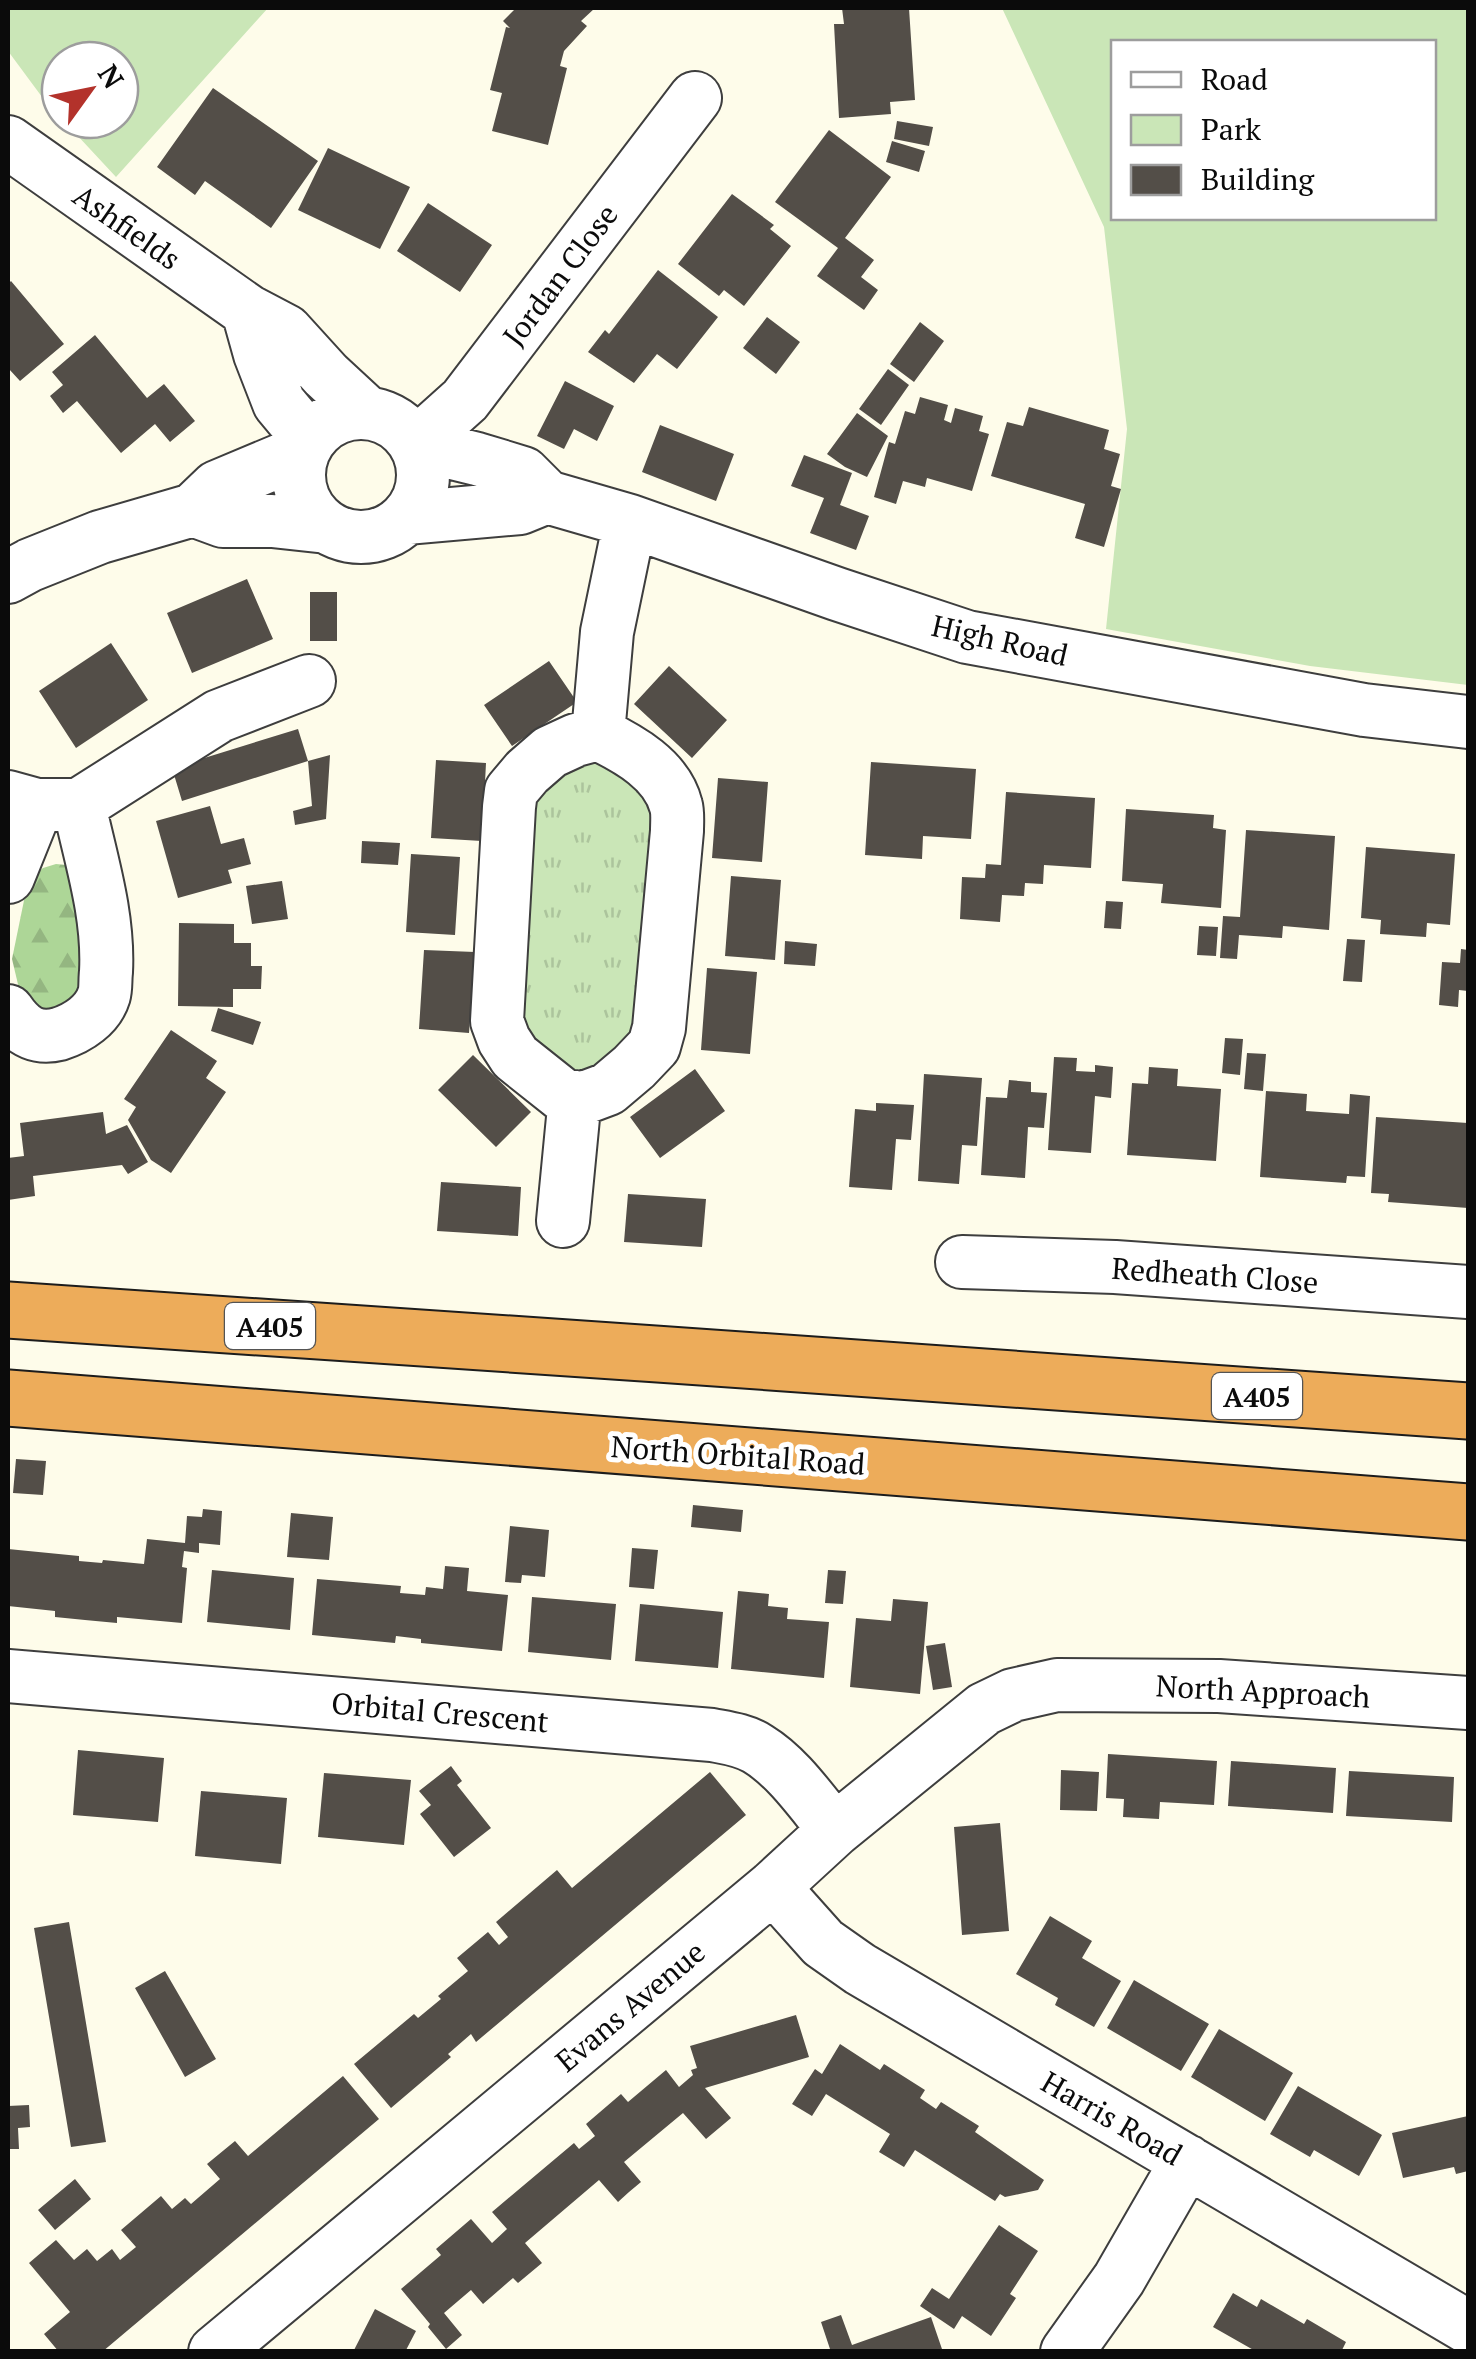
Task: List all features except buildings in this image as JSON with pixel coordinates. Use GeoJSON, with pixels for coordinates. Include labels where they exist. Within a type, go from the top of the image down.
{"type":"FeatureCollection","features":[{"type":"Feature","properties":{"kind":"highway","name":"A405"},"geometry":{"type":"LineString","coordinates":[[8,1310],[533,1343],[1468,1411]]}},
{"type":"Feature","properties":{"kind":"highway","name":"North Orbital Road"},"geometry":{"type":"LineString","coordinates":[[8,1398],[1468,1512]]}},
{"type":"Feature","properties":{"kind":"street","name":"Jordan Close"},"geometry":{"type":"LineString","coordinates":[[416,444],[465,400],[695,98]]}},
{"type":"Feature","properties":{"kind":"street","name":"Ashfields"},"geometry":{"type":"LineString","coordinates":[[8,142],[248,310],[286,331],[366,412]]}},
{"type":"Feature","properties":{"kind":"street"},"geometry":{"type":"LineString","coordinates":[[248,310],[279,403],[306,445]]}},
{"type":"Feature","properties":{"kind":"street"},"geometry":{"type":"LineString","coordinates":[[192,510],[223,521],[272,521],[327,528],[347,536],[368,537],[388,531],[406,518],[417,502],[423,482],[416,444],[402,428],[366,412],[350,413],[321,427],[306,445],[298,472],[302,493],[312,513],[327,528]]}},
{"type":"Feature","properties":{"kind":"street","name":"High Road"},"geometry":{"type":"LineString","coordinates":[[416,444],[523,473],[547,497],[630,521],[968,637],[1364,710],[1468,722]]}},
{"type":"Feature","properties":{"kind":"street"},"geometry":{"type":"LineString","coordinates":[[8,577],[100,536],[192,510],[218,487],[306,445]]}},
{"type":"Feature","properties":{"kind":"street"},"geometry":{"type":"LineString","coordinates":[[406,518],[520,508],[547,497]]}},
{"type":"Feature","properties":{"kind":"street"},"geometry":{"type":"LineString","coordinates":[[598,734],[607,632],[630,521]]}},
{"type":"Feature","properties":{"kind":"street"},"geometry":{"type":"LineString","coordinates":[[8,878],[41,802],[219,716],[309,680]]}},
{"type":"Feature","properties":{"kind":"street"},"geometry":{"type":"LineString","coordinates":[[598,734],[624,746],[667,784],[677,808],[677,831],[660,1028],[654,1046],[608,1089],[584,1098],[564,1096],[515,1058],[498,1021],[511,791],[550,752],[598,734]]}},
{"type":"Feature","properties":{"kind":"street"},"geometry":{"type":"LineString","coordinates":[[8,1011],[19,1026],[44,1037],[65,1032],[92,1016],[104,994],[107,948],[101,902],[41,802]]}},
{"type":"Feature","properties":{"kind":"street"},"geometry":{"type":"LineString","coordinates":[[563,1221],[575,1096]]}},
{"type":"Feature","properties":{"kind":"street","name":"Redheath Close"},"geometry":{"type":"LineString","coordinates":[[962,1262],[1115,1267],[1468,1292]]}},
{"type":"Feature","properties":{"kind":"street","name":"Orbital Crescent"},"geometry":{"type":"LineString","coordinates":[[8,1676],[739,1740],[780,1766],[835,1830]]}},
{"type":"Feature","properties":{"kind":"street","name":"Evans Avenue"},"geometry":{"type":"LineString","coordinates":[[215,2352],[984,1709],[1057,1684]]}},
{"type":"Feature","properties":{"kind":"street","name":"North Approach"},"geometry":{"type":"LineString","coordinates":[[1057,1684],[1219,1686],[1468,1704]]}},
{"type":"Feature","properties":{"kind":"street","name":"Harris Road"},"geometry":{"type":"LineString","coordinates":[[773,1887],[823,1943],[860,1969],[1468,2327]]}},
{"type":"Feature","properties":{"kind":"street"},"geometry":{"type":"LineString","coordinates":[[1066,2352],[1119,2279],[1187,2162]]}},
{"type":"Feature","properties":{"kind":"green space"},"geometry":{"type":"Polygon","coordinates":[[[8,8],[268,8],[116,177],[82,140],[140,140],[140,40],[40,40],[40,94],[8,51],[8,8]]]}},
{"type":"Feature","properties":{"kind":"green space"},"geometry":{"type":"Polygon","coordinates":[[[1002,8],[1468,8],[1468,685],[1310,666],[1106,629],[1127,429],[1104,227],[1002,8]]]}},
{"type":"Feature","properties":{"kind":"green space"},"geometry":{"type":"Polygon","coordinates":[[[570,760],[612,761],[659,808],[640,1042],[581,1081],[514,1024],[528,817],[538,788],[570,760]]]}},
{"type":"Feature","properties":{"kind":"green space"},"geometry":{"type":"Polygon","coordinates":[[[66,865],[77,874],[92,915],[78,997],[53,1014],[35,1008],[21,997],[12,959],[28,881],[43,868],[66,865]]]}}]}
